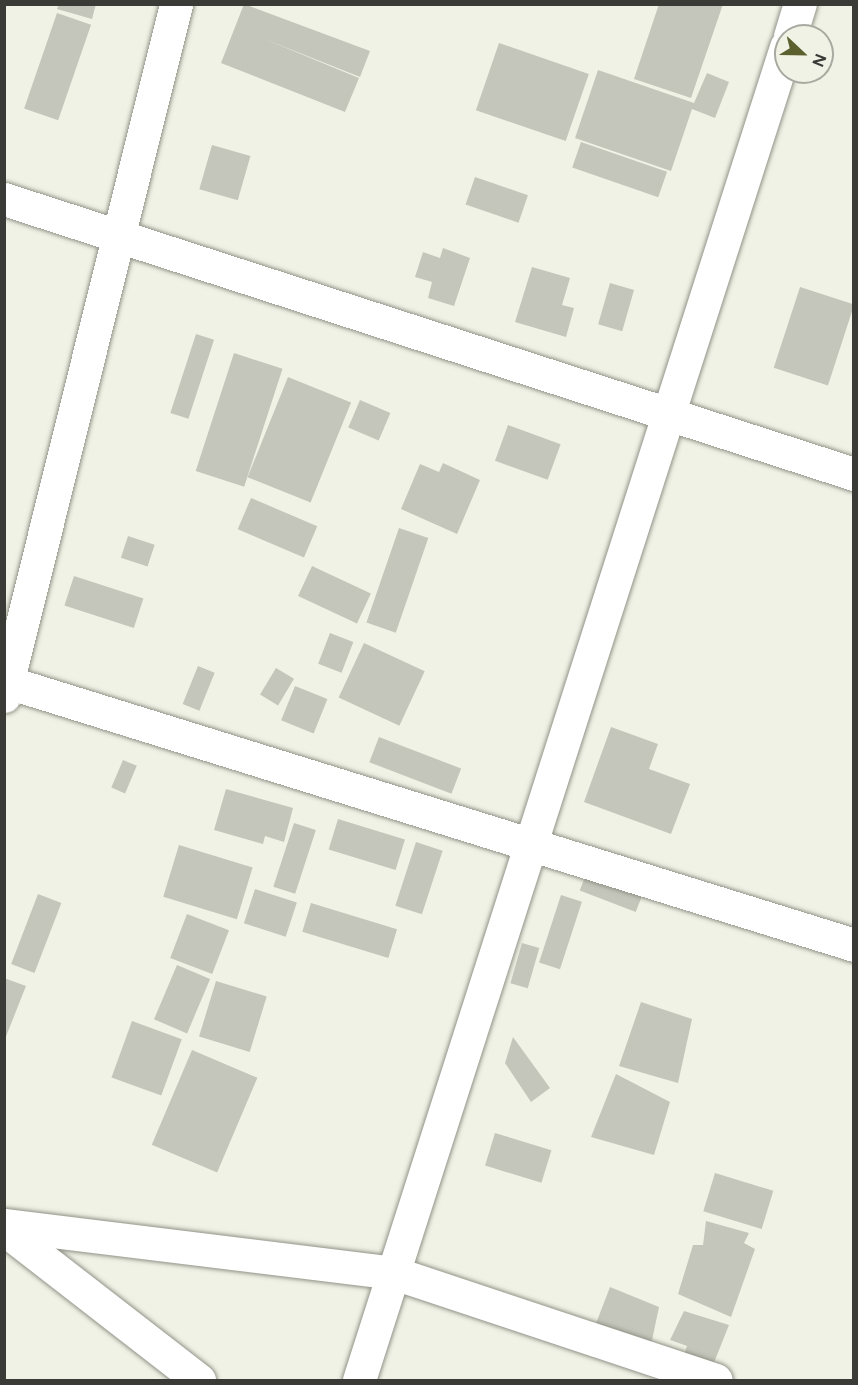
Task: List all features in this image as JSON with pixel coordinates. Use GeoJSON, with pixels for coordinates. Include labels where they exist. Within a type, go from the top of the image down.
{"type":"FeatureCollection","features":[{"type":"Feature","properties":{"kind":"street"},"geometry":{"type":"LineString","coordinates":[[176,4],[6,687],[854,945]]}},
{"type":"Feature","properties":{"kind":"street"},"geometry":{"type":"LineString","coordinates":[[794,24],[800,4]]}},
{"type":"Feature","properties":{"kind":"street"},"geometry":{"type":"LineString","coordinates":[[359,1380],[775,84]]}},
{"type":"Feature","properties":{"kind":"street"},"geometry":{"type":"LineString","coordinates":[[4,199],[854,474]]}},
{"type":"Feature","properties":{"kind":"street"},"geometry":{"type":"LineString","coordinates":[[4,1227],[394,1273],[716,1380]]}},
{"type":"Feature","properties":{"kind":"street"},"geometry":{"type":"LineString","coordinates":[[4,1227],[199,1380]]}},
{"type":"Feature","properties":{"kind":"building"},"geometry":{"type":"Polygon","coordinates":[[[59,4],[96,4],[92,19],[57,9],[59,4]]]}},
{"type":"Feature","properties":{"kind":"building"},"geometry":{"type":"Polygon","coordinates":[[[244,4],[370,51],[360,77],[262,38],[359,78],[345,112],[221,63],[244,4]]]}},
{"type":"Feature","properties":{"kind":"building"},"geometry":{"type":"Polygon","coordinates":[[[659,4],[723,4],[691,98],[634,79],[659,4]]]}},
{"type":"Feature","properties":{"kind":"building"},"geometry":{"type":"Polygon","coordinates":[[[57,13],[91,25],[58,120],[24,108],[57,13]]]}},
{"type":"Feature","properties":{"kind":"building"},"geometry":{"type":"Polygon","coordinates":[[[499,43],[589,74],[566,141],[476,110],[499,43]]]}},
{"type":"Feature","properties":{"kind":"building"},"geometry":{"type":"Polygon","coordinates":[[[598,70],[694,103],[707,73],[729,82],[715,118],[692,109],[671,171],[575,138],[598,70]]]}},
{"type":"Feature","properties":{"kind":"building"},"geometry":{"type":"Polygon","coordinates":[[[581,142],[667,172],[658,197],[572,168],[581,142]]]}},
{"type":"Feature","properties":{"kind":"building"},"geometry":{"type":"Polygon","coordinates":[[[212,145],[250,156],[238,200],[199,189],[212,145]]]}},
{"type":"Feature","properties":{"kind":"building"},"geometry":{"type":"Polygon","coordinates":[[[475,177],[528,195],[519,223],[466,204],[475,177]]]}},
{"type":"Feature","properties":{"kind":"building"},"geometry":{"type":"Polygon","coordinates":[[[443,248],[470,258],[454,306],[428,298],[432,282],[415,277],[423,252],[440,258],[443,248]]]}},
{"type":"Feature","properties":{"kind":"building"},"geometry":{"type":"Polygon","coordinates":[[[532,267],[570,278],[562,305],[574,308],[566,337],[515,322],[532,267]]]}},
{"type":"Feature","properties":{"kind":"building"},"geometry":{"type":"Polygon","coordinates":[[[610,283],[634,290],[622,331],[598,324],[610,283]]]}},
{"type":"Feature","properties":{"kind":"building"},"geometry":{"type":"Polygon","coordinates":[[[800,287],[854,305],[828,385],[774,368],[800,287]]]}},
{"type":"Feature","properties":{"kind":"building"},"geometry":{"type":"Polygon","coordinates":[[[196,334],[214,340],[188,419],[170,413],[196,334]]]}},
{"type":"Feature","properties":{"kind":"building"},"geometry":{"type":"Polygon","coordinates":[[[234,353],[283,369],[244,487],[196,471],[234,353]]]}},
{"type":"Feature","properties":{"kind":"building"},"geometry":{"type":"Polygon","coordinates":[[[288,377],[351,402],[311,503],[248,477],[288,377]]]}},
{"type":"Feature","properties":{"kind":"building"},"geometry":{"type":"Polygon","coordinates":[[[360,400],[390,413],[379,441],[348,428],[360,400]]]}},
{"type":"Feature","properties":{"kind":"building"},"geometry":{"type":"Polygon","coordinates":[[[508,425],[561,444],[548,480],[495,461],[508,425]]]}},
{"type":"Feature","properties":{"kind":"building"},"geometry":{"type":"Polygon","coordinates":[[[443,463],[480,480],[457,534],[401,509],[420,464],[439,472],[443,463]]]}},
{"type":"Feature","properties":{"kind":"building"},"geometry":{"type":"Polygon","coordinates":[[[251,498],[317,526],[304,557],[238,529],[251,498]]]}},
{"type":"Feature","properties":{"kind":"building"},"geometry":{"type":"Polygon","coordinates":[[[399,528],[428,538],[396,633],[366,623],[399,528]]]}},
{"type":"Feature","properties":{"kind":"building"},"geometry":{"type":"Polygon","coordinates":[[[128,536],[155,545],[148,567],[121,558],[128,536]]]}},
{"type":"Feature","properties":{"kind":"building"},"geometry":{"type":"Polygon","coordinates":[[[312,566],[371,593],[357,623],[298,596],[312,566]]]}},
{"type":"Feature","properties":{"kind":"building"},"geometry":{"type":"Polygon","coordinates":[[[74,576],[143,599],[134,628],[64,605],[74,576]]]}},
{"type":"Feature","properties":{"kind":"building"},"geometry":{"type":"Polygon","coordinates":[[[330,633],[353,642],[342,673],[318,664],[330,633]]]}},
{"type":"Feature","properties":{"kind":"building"},"geometry":{"type":"Polygon","coordinates":[[[364,643],[425,671],[399,726],[339,697],[364,643]]]}},
{"type":"Feature","properties":{"kind":"building"},"geometry":{"type":"Polygon","coordinates":[[[198,666],[215,673],[199,711],[183,704],[198,666]]]}},
{"type":"Feature","properties":{"kind":"building"},"geometry":{"type":"Polygon","coordinates":[[[276,668],[294,679],[278,705],[260,695],[276,668]]]}},
{"type":"Feature","properties":{"kind":"building"},"geometry":{"type":"Polygon","coordinates":[[[295,686],[327,699],[314,733],[281,720],[295,686]]]}},
{"type":"Feature","properties":{"kind":"building"},"geometry":{"type":"Polygon","coordinates":[[[611,727],[658,744],[649,769],[690,784],[671,834],[584,802],[611,727]]]}},
{"type":"Feature","properties":{"kind":"building"},"geometry":{"type":"Polygon","coordinates":[[[379,737],[461,769],[451,794],[369,762],[379,737]]]}},
{"type":"Feature","properties":{"kind":"building"},"geometry":{"type":"Polygon","coordinates":[[[123,760],[137,766],[125,793],[111,788],[123,760]]]}},
{"type":"Feature","properties":{"kind":"building"},"geometry":{"type":"Polygon","coordinates":[[[226,789],[293,808],[284,842],[265,836],[263,844],[214,830],[226,789]]]}},
{"type":"Feature","properties":{"kind":"building"},"geometry":{"type":"Polygon","coordinates":[[[338,819],[405,839],[396,870],[329,850],[338,819]]]}},
{"type":"Feature","properties":{"kind":"building"},"geometry":{"type":"Polygon","coordinates":[[[294,823],[316,830],[295,894],[273,887],[294,823]]]}},
{"type":"Feature","properties":{"kind":"building"},"geometry":{"type":"Polygon","coordinates":[[[416,842],[443,851],[422,914],[395,906],[416,842]]]}},
{"type":"Feature","properties":{"kind":"building"},"geometry":{"type":"Polygon","coordinates":[[[179,845],[253,868],[237,919],[163,897],[179,845]]]}},
{"type":"Feature","properties":{"kind":"building"},"geometry":{"type":"Polygon","coordinates":[[[588,869],[644,891],[636,912],[580,890],[588,869]]]}},
{"type":"Feature","properties":{"kind":"building"},"geometry":{"type":"Polygon","coordinates":[[[255,889],[297,903],[286,937],[244,923],[255,889]]]}},
{"type":"Feature","properties":{"kind":"building"},"geometry":{"type":"Polygon","coordinates":[[[38,894],[61,903],[34,973],[11,964],[38,894]]]}},
{"type":"Feature","properties":{"kind":"building"},"geometry":{"type":"Polygon","coordinates":[[[561,895],[582,902],[560,969],[539,963],[561,895]]]}},
{"type":"Feature","properties":{"kind":"building"},"geometry":{"type":"Polygon","coordinates":[[[311,903],[397,929],[388,958],[302,932],[311,903]]]}},
{"type":"Feature","properties":{"kind":"building"},"geometry":{"type":"Polygon","coordinates":[[[187,914],[229,930],[212,974],[170,958],[187,914]]]}},
{"type":"Feature","properties":{"kind":"building"},"geometry":{"type":"Polygon","coordinates":[[[522,943],[539,948],[528,988],[510,983],[522,943]]]}},
{"type":"Feature","properties":{"kind":"building"},"geometry":{"type":"Polygon","coordinates":[[[177,965],[210,979],[187,1033],[154,1019],[177,965]]]}},
{"type":"Feature","properties":{"kind":"building"},"geometry":{"type":"Polygon","coordinates":[[[4,978],[26,986],[5,1039],[4,1039],[4,978]]]}},
{"type":"Feature","properties":{"kind":"building"},"geometry":{"type":"Polygon","coordinates":[[[216,981],[267,996],[250,1052],[199,1036],[216,981]]]}},
{"type":"Feature","properties":{"kind":"building"},"geometry":{"type":"Polygon","coordinates":[[[641,1002],[692,1019],[678,1083],[619,1066],[641,1002]]]}},
{"type":"Feature","properties":{"kind":"building"},"geometry":{"type":"Polygon","coordinates":[[[132,1021],[182,1039],[161,1096],[111,1077],[132,1021]]]}},
{"type":"Feature","properties":{"kind":"building"},"geometry":{"type":"Polygon","coordinates":[[[513,1037],[550,1088],[531,1102],[505,1063],[513,1037]]]}},
{"type":"Feature","properties":{"kind":"building"},"geometry":{"type":"Polygon","coordinates":[[[192,1050],[257,1078],[217,1173],[152,1145],[192,1050]]]}},
{"type":"Feature","properties":{"kind":"building"},"geometry":{"type":"Polygon","coordinates":[[[616,1074],[670,1102],[654,1155],[591,1137],[616,1074]]]}},
{"type":"Feature","properties":{"kind":"building"},"geometry":{"type":"Polygon","coordinates":[[[495,1133],[551,1150],[541,1183],[485,1166],[495,1133]]]}},
{"type":"Feature","properties":{"kind":"building"},"geometry":{"type":"Polygon","coordinates":[[[715,1173],[773,1191],[762,1229],[703,1211],[715,1173]]]}},
{"type":"Feature","properties":{"kind":"building"},"geometry":{"type":"Polygon","coordinates":[[[706,1221],[749,1233],[744,1243],[755,1249],[731,1317],[678,1294],[693,1245],[703,1245],[706,1221]]]}},
{"type":"Feature","properties":{"kind":"building"},"geometry":{"type":"Polygon","coordinates":[[[610,1287],[659,1307],[651,1345],[595,1326],[610,1287]]]}},
{"type":"Feature","properties":{"kind":"building"},"geometry":{"type":"Polygon","coordinates":[[[684,1311],[729,1325],[711,1370],[681,1363],[687,1346],[670,1340],[684,1311]]]}}]}
